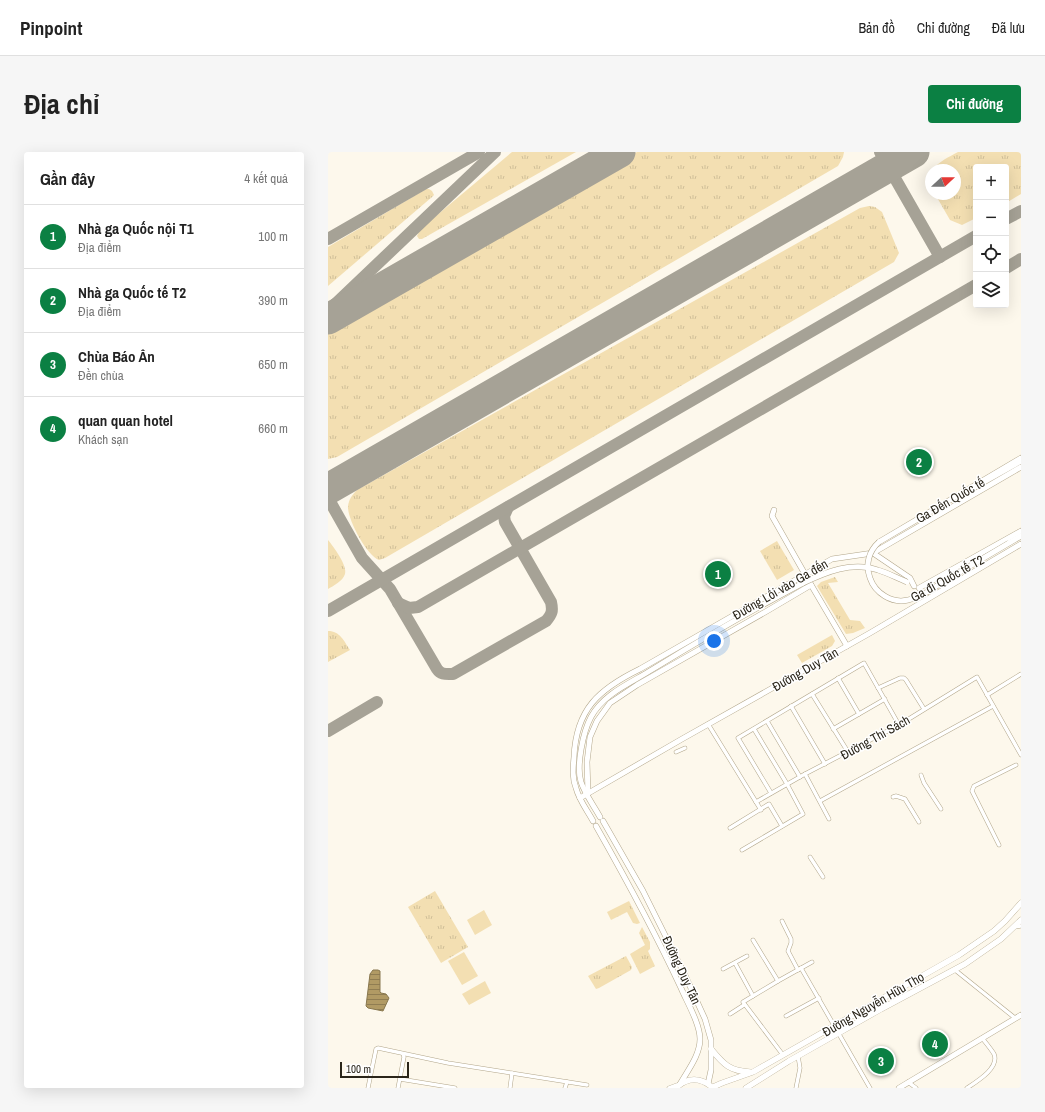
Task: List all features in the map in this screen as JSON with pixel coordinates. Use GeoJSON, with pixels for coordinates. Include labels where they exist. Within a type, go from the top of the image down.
{"type":"FeatureCollection","features":[{"type":"Feature","properties":{"kind":"main road","name":"Đường Nguyễn Hữu Thọ"},"geometry":{"type":"LineString","coordinates":[[711,1086],[753,1072],[836,1026],[982,940],[1005,921],[1021,903]]}},
{"type":"Feature","properties":{"kind":"main road","name":"Đường Nguyễn Hữu Thọ"},"geometry":{"type":"LineString","coordinates":[[746,1088],[798,1056],[840,1034],[881,1009],[955,970],[987,949],[1021,920]]}},
{"type":"Feature","properties":{"kind":"main road"},"geometry":{"type":"LineString","coordinates":[[711,1049],[724,1064],[732,1069],[753,1072]]}},
{"type":"Feature","properties":{"kind":"main road"},"geometry":{"type":"LineString","coordinates":[[678,1086],[691,1080],[703,1081],[711,1086]]}},
{"type":"Feature","properties":{"kind":"street","name":"Ga Đến Quốc tế"},"geometry":{"type":"LineString","coordinates":[[879,542],[1021,458]]}},
{"type":"Feature","properties":{"kind":"street"},"geometry":{"type":"LineString","coordinates":[[925,600],[910,578],[873,553],[880,544],[1021,462]]}},
{"type":"Feature","properties":{"kind":"street","name":"Đường Lối vào Ga đến"},"geometry":{"type":"LineString","coordinates":[[580,798],[574,780],[575,743],[588,708],[610,685],[832,559],[873,553],[1021,466]]}},
{"type":"Feature","properties":{"kind":"street"},"geometry":{"type":"LineString","coordinates":[[774,510],[772,516],[846,646]]}},
{"type":"Feature","properties":{"kind":"street"},"geometry":{"type":"LineString","coordinates":[[916,587],[1021,531]]}},
{"type":"Feature","properties":{"kind":"street","name":"Ga đi Quốc tế T2"},"geometry":{"type":"LineString","coordinates":[[879,542],[872,550],[869,557],[868,570],[874,587],[887,597],[900,601],[908,601],[925,593],[1021,536]]}},
{"type":"Feature","properties":{"kind":"street","name":"Đường Duy Tân"},"geometry":{"type":"LineString","coordinates":[[700,1040],[692,1015],[672,970],[634,894],[580,798],[588,795],[708,724],[1021,544]]}},
{"type":"Feature","properties":{"kind":"street"},"geometry":{"type":"LineString","coordinates":[[588,795],[581,782],[580,776],[582,745],[586,730],[591,717],[603,701],[621,687],[803,583],[835,570],[856,567],[877,569],[916,587]]}},
{"type":"Feature","properties":{"kind":"street"},"geometry":{"type":"LineString","coordinates":[[588,795],[587,762],[590,737],[597,721],[610,703],[637,685],[767,611],[810,584]]}},
{"type":"Feature","properties":{"kind":"street"},"geometry":{"type":"LineString","coordinates":[[771,793],[738,738],[864,663],[899,725]]}},
{"type":"Feature","properties":{"kind":"street"},"geometry":{"type":"LineString","coordinates":[[1021,674],[987,695],[1021,755]]}},
{"type":"Feature","properties":{"kind":"street","name":"Đường Thi Sách"},"geometry":{"type":"LineString","coordinates":[[756,802],[805,774],[899,725],[977,677],[987,695]]}},
{"type":"Feature","properties":{"kind":"street"},"geometry":{"type":"LineString","coordinates":[[838,678],[859,714]]}},
{"type":"Feature","properties":{"kind":"street"},"geometry":{"type":"LineString","coordinates":[[878,688],[900,678],[904,678],[924,709]]}},
{"type":"Feature","properties":{"kind":"street"},"geometry":{"type":"LineString","coordinates":[[812,694],[848,752]]}},
{"type":"Feature","properties":{"kind":"street"},"geometry":{"type":"LineString","coordinates":[[833,729],[885,699]]}},
{"type":"Feature","properties":{"kind":"street"},"geometry":{"type":"LineString","coordinates":[[791,706],[825,764]]}},
{"type":"Feature","properties":{"kind":"street"},"geometry":{"type":"LineString","coordinates":[[820,801],[993,706]]}},
{"type":"Feature","properties":{"kind":"street"},"geometry":{"type":"LineString","coordinates":[[766,721],[800,777]]}},
{"type":"Feature","properties":{"kind":"street"},"geometry":{"type":"LineString","coordinates":[[708,724],[761,810]]}},
{"type":"Feature","properties":{"kind":"street"},"geometry":{"type":"LineString","coordinates":[[742,850],[803,814],[754,729]]}},
{"type":"Feature","properties":{"kind":"street"},"geometry":{"type":"LineString","coordinates":[[676,752],[685,748]]}},
{"type":"Feature","properties":{"kind":"street"},"geometry":{"type":"LineString","coordinates":[[999,845],[972,791],[974,786],[1016,765]]}},
{"type":"Feature","properties":{"kind":"street"},"geometry":{"type":"LineString","coordinates":[[805,774],[829,819]]}},
{"type":"Feature","properties":{"kind":"street"},"geometry":{"type":"LineString","coordinates":[[921,775],[924,783],[941,809]]}},
{"type":"Feature","properties":{"kind":"street","name":"Đường Duy Tân"},"geometry":{"type":"LineString","coordinates":[[588,795],[643,891],[684,973],[705,1020],[711,1040],[711,1086]]}},
{"type":"Feature","properties":{"kind":"street"},"geometry":{"type":"LineString","coordinates":[[893,797],[896,796],[905,799],[918,822]]}},
{"type":"Feature","properties":{"kind":"street"},"geometry":{"type":"LineString","coordinates":[[730,828],[769,804],[782,826]]}},
{"type":"Feature","properties":{"kind":"street"},"geometry":{"type":"LineString","coordinates":[[614,858],[621,854]]}},
{"type":"Feature","properties":{"kind":"street"},"geometry":{"type":"LineString","coordinates":[[810,857],[823,877]]}},
{"type":"Feature","properties":{"kind":"street"},"geometry":{"type":"LineString","coordinates":[[782,921],[791,938],[788,951],[836,1026],[870,1088]]}},
{"type":"Feature","properties":{"kind":"street"},"geometry":{"type":"LineString","coordinates":[[1014,927],[1021,926]]}},
{"type":"Feature","properties":{"kind":"street"},"geometry":{"type":"LineString","coordinates":[[753,940],[778,981]]}},
{"type":"Feature","properties":{"kind":"street"},"geometry":{"type":"LineString","coordinates":[[723,969],[747,956]]}},
{"type":"Feature","properties":{"kind":"street"},"geometry":{"type":"LineString","coordinates":[[735,962],[753,996]]}},
{"type":"Feature","properties":{"kind":"street"},"geometry":{"type":"LineString","coordinates":[[730,1014],[744,1005],[744,1001],[812,962]]}},
{"type":"Feature","properties":{"kind":"street"},"geometry":{"type":"LineString","coordinates":[[955,970],[1016,1018]]}},
{"type":"Feature","properties":{"kind":"street"},"geometry":{"type":"LineString","coordinates":[[786,1016],[819,998]]}},
{"type":"Feature","properties":{"kind":"street"},"geometry":{"type":"LineString","coordinates":[[744,1005],[783,1055]]}},
{"type":"Feature","properties":{"kind":"street"},"geometry":{"type":"LineString","coordinates":[[899,1088],[1021,1015]]}},
{"type":"Feature","properties":{"kind":"street"},"geometry":{"type":"LineString","coordinates":[[967,1088],[990,1071],[994,1058],[994,1054],[982,1038]]}},
{"type":"Feature","properties":{"kind":"street"},"geometry":{"type":"LineString","coordinates":[[669,1088],[678,1086],[698,1050],[700,1040],[711,1040]]}},
{"type":"Feature","properties":{"kind":"street"},"geometry":{"type":"LineString","coordinates":[[368,1088],[376,1049],[378,1048],[448,1063],[586,1085]]}},
{"type":"Feature","properties":{"kind":"street"},"geometry":{"type":"LineString","coordinates":[[398,1088],[404,1057],[403,1054]]}},
{"type":"Feature","properties":{"kind":"street"},"geometry":{"type":"LineString","coordinates":[[796,1088],[800,1068],[798,1056]]}},
{"type":"Feature","properties":{"kind":"street"},"geometry":{"type":"LineString","coordinates":[[510,1088],[512,1073]]}},
{"type":"Feature","properties":{"kind":"street"},"geometry":{"type":"LineString","coordinates":[[400,1079],[455,1088]]}},
{"type":"Feature","properties":{"kind":"street"},"geometry":{"type":"LineString","coordinates":[[566,1088],[567,1082]]}},
{"type":"Feature","properties":{"kind":"street"},"geometry":{"type":"LineString","coordinates":[[908,1082],[916,1088]]}},
{"type":"Feature","properties":{"kind":"green space"},"geometry":{"type":"Polygon","coordinates":[[[512,152],[576,152],[422,239],[419,239],[417,236],[424,226],[512,152]]]}},
{"type":"Feature","properties":{"kind":"green space"},"geometry":{"type":"Polygon","coordinates":[[[637,152],[844,152],[838,166],[337,457],[328,459],[328,330],[637,152]]]}},
{"type":"Feature","properties":{"kind":"green space"},"geometry":{"type":"Polygon","coordinates":[[[958,152],[1021,152],[1021,194],[1009,201],[1009,164],[973,164],[973,220],[962,225],[950,220],[938,200],[961,200],[961,164],[939,164],[958,152]]]}},
{"type":"Feature","properties":{"kind":"green space"},"geometry":{"type":"Polygon","coordinates":[[[426,189],[432,191],[434,195],[328,286],[328,247],[426,189]]]}},
{"type":"Feature","properties":{"kind":"green space"},"geometry":{"type":"Polygon","coordinates":[[[869,206],[875,207],[882,212],[899,253],[894,262],[385,558],[379,560],[374,557],[364,545],[354,528],[348,506],[352,495],[357,490],[860,208],[869,206]]]}},
{"type":"Feature","properties":{"kind":"green space"},"geometry":{"type":"Polygon","coordinates":[[[328,540],[340,556],[345,574],[338,583],[328,589],[328,540]]]}},
{"type":"Feature","properties":{"kind":"green space"},"geometry":{"type":"Polygon","coordinates":[[[777,541],[794,570],[777,580],[760,551],[777,541]]]}},
{"type":"Feature","properties":{"kind":"green space"},"geometry":{"type":"Polygon","coordinates":[[[835,577],[838,582],[828,583],[850,620],[860,621],[865,628],[846,634],[817,586],[821,582],[835,577]]]}},
{"type":"Feature","properties":{"kind":"green space"},"geometry":{"type":"Polygon","coordinates":[[[328,631],[332,631],[339,635],[350,650],[328,662],[328,631]]]}},
{"type":"Feature","properties":{"kind":"green space"},"geometry":{"type":"Polygon","coordinates":[[[832,635],[835,641],[832,646],[802,663],[797,655],[832,635]]]}},
{"type":"Feature","properties":{"kind":"green space"},"geometry":{"type":"Polygon","coordinates":[[[435,891],[468,947],[441,963],[408,907],[435,891]]]}},
{"type":"Feature","properties":{"kind":"green space"},"geometry":{"type":"Polygon","coordinates":[[[629,901],[640,923],[633,923],[627,912],[611,920],[607,912],[629,901]]]}},
{"type":"Feature","properties":{"kind":"green space"},"geometry":{"type":"Polygon","coordinates":[[[484,910],[492,925],[475,935],[467,920],[484,910]]]}},
{"type":"Feature","properties":{"kind":"green space"},"geometry":{"type":"Polygon","coordinates":[[[642,927],[650,942],[650,949],[648,951],[655,966],[640,974],[630,954],[645,945],[639,933],[642,927]]]}},
{"type":"Feature","properties":{"kind":"green space"},"geometry":{"type":"Polygon","coordinates":[[[464,952],[478,976],[462,985],[448,961],[464,952]]]}},
{"type":"Feature","properties":{"kind":"green space"},"geometry":{"type":"Polygon","coordinates":[[[626,956],[632,967],[631,970],[596,989],[588,976],[626,956]]]}},
{"type":"Feature","properties":{"kind":"green space"},"geometry":{"type":"Polygon","coordinates":[[[485,981],[491,993],[469,1005],[462,994],[485,981]]]}},
{"type":"Feature","properties":{"kind":"shaded area"},"geometry":{"type":"Polygon","coordinates":[[[373,970],[380,971],[380,992],[386,994],[389,998],[383,1011],[368,1008],[366,1006],[370,974],[373,970]]]}},
{"type":"Feature","properties":{"kind":"taxiway"},"geometry":{"type":"LineString","coordinates":[[328,239],[479,152]]}},
{"type":"Feature","properties":{"kind":"taxiway"},"geometry":{"type":"LineString","coordinates":[[328,311],[495,152]]}},
{"type":"Feature","properties":{"kind":"taxiway"},"geometry":{"type":"LineString","coordinates":[[880,152],[940,257]]}},
{"type":"Feature","properties":{"kind":"taxiway"},"geometry":{"type":"LineString","coordinates":[[1009,217],[1021,211]]}},
{"type":"Feature","properties":{"kind":"taxiway"},"geometry":{"type":"LineString","coordinates":[[328,611],[973,238]]}},
{"type":"Feature","properties":{"kind":"taxiway"},"geometry":{"type":"LineString","coordinates":[[1009,266],[1021,259]]}},
{"type":"Feature","properties":{"kind":"taxiway"},"geometry":{"type":"LineString","coordinates":[[398,603],[409,608],[418,607],[973,287]]}},
{"type":"Feature","properties":{"kind":"taxiway"},"geometry":{"type":"LineString","coordinates":[[328,498],[362,558],[390,589],[437,669],[446,674],[453,674],[546,621],[551,614],[551,602],[505,522],[504,516],[508,507]]}},
{"type":"Feature","properties":{"kind":"taxiway"},"geometry":{"type":"LineString","coordinates":[[328,731],[377,702]]}},
{"type":"Feature","properties":{"kind":"runway"},"geometry":{"type":"LineString","coordinates":[[328,319],[620,152]]}},
{"type":"Feature","properties":{"kind":"runway"},"geometry":{"type":"LineString","coordinates":[[328,489],[914,152]]}},
{"type":"Feature","properties":{"kind":"place","name":"Nhà ga Quốc tế T2"},"geometry":{"type":"Point","coordinates":[919,462]}},
{"type":"Feature","properties":{"kind":"place","name":"Nhà ga Quốc nội T1"},"geometry":{"type":"Point","coordinates":[718,574]}},
{"type":"Feature","properties":{"kind":"place","name":"quan quan hotel"},"geometry":{"type":"Point","coordinates":[935,1044]}},
{"type":"Feature","properties":{"kind":"place","name":"Chùa Báo Ân"},"geometry":{"type":"Point","coordinates":[881,1061]}}]}
